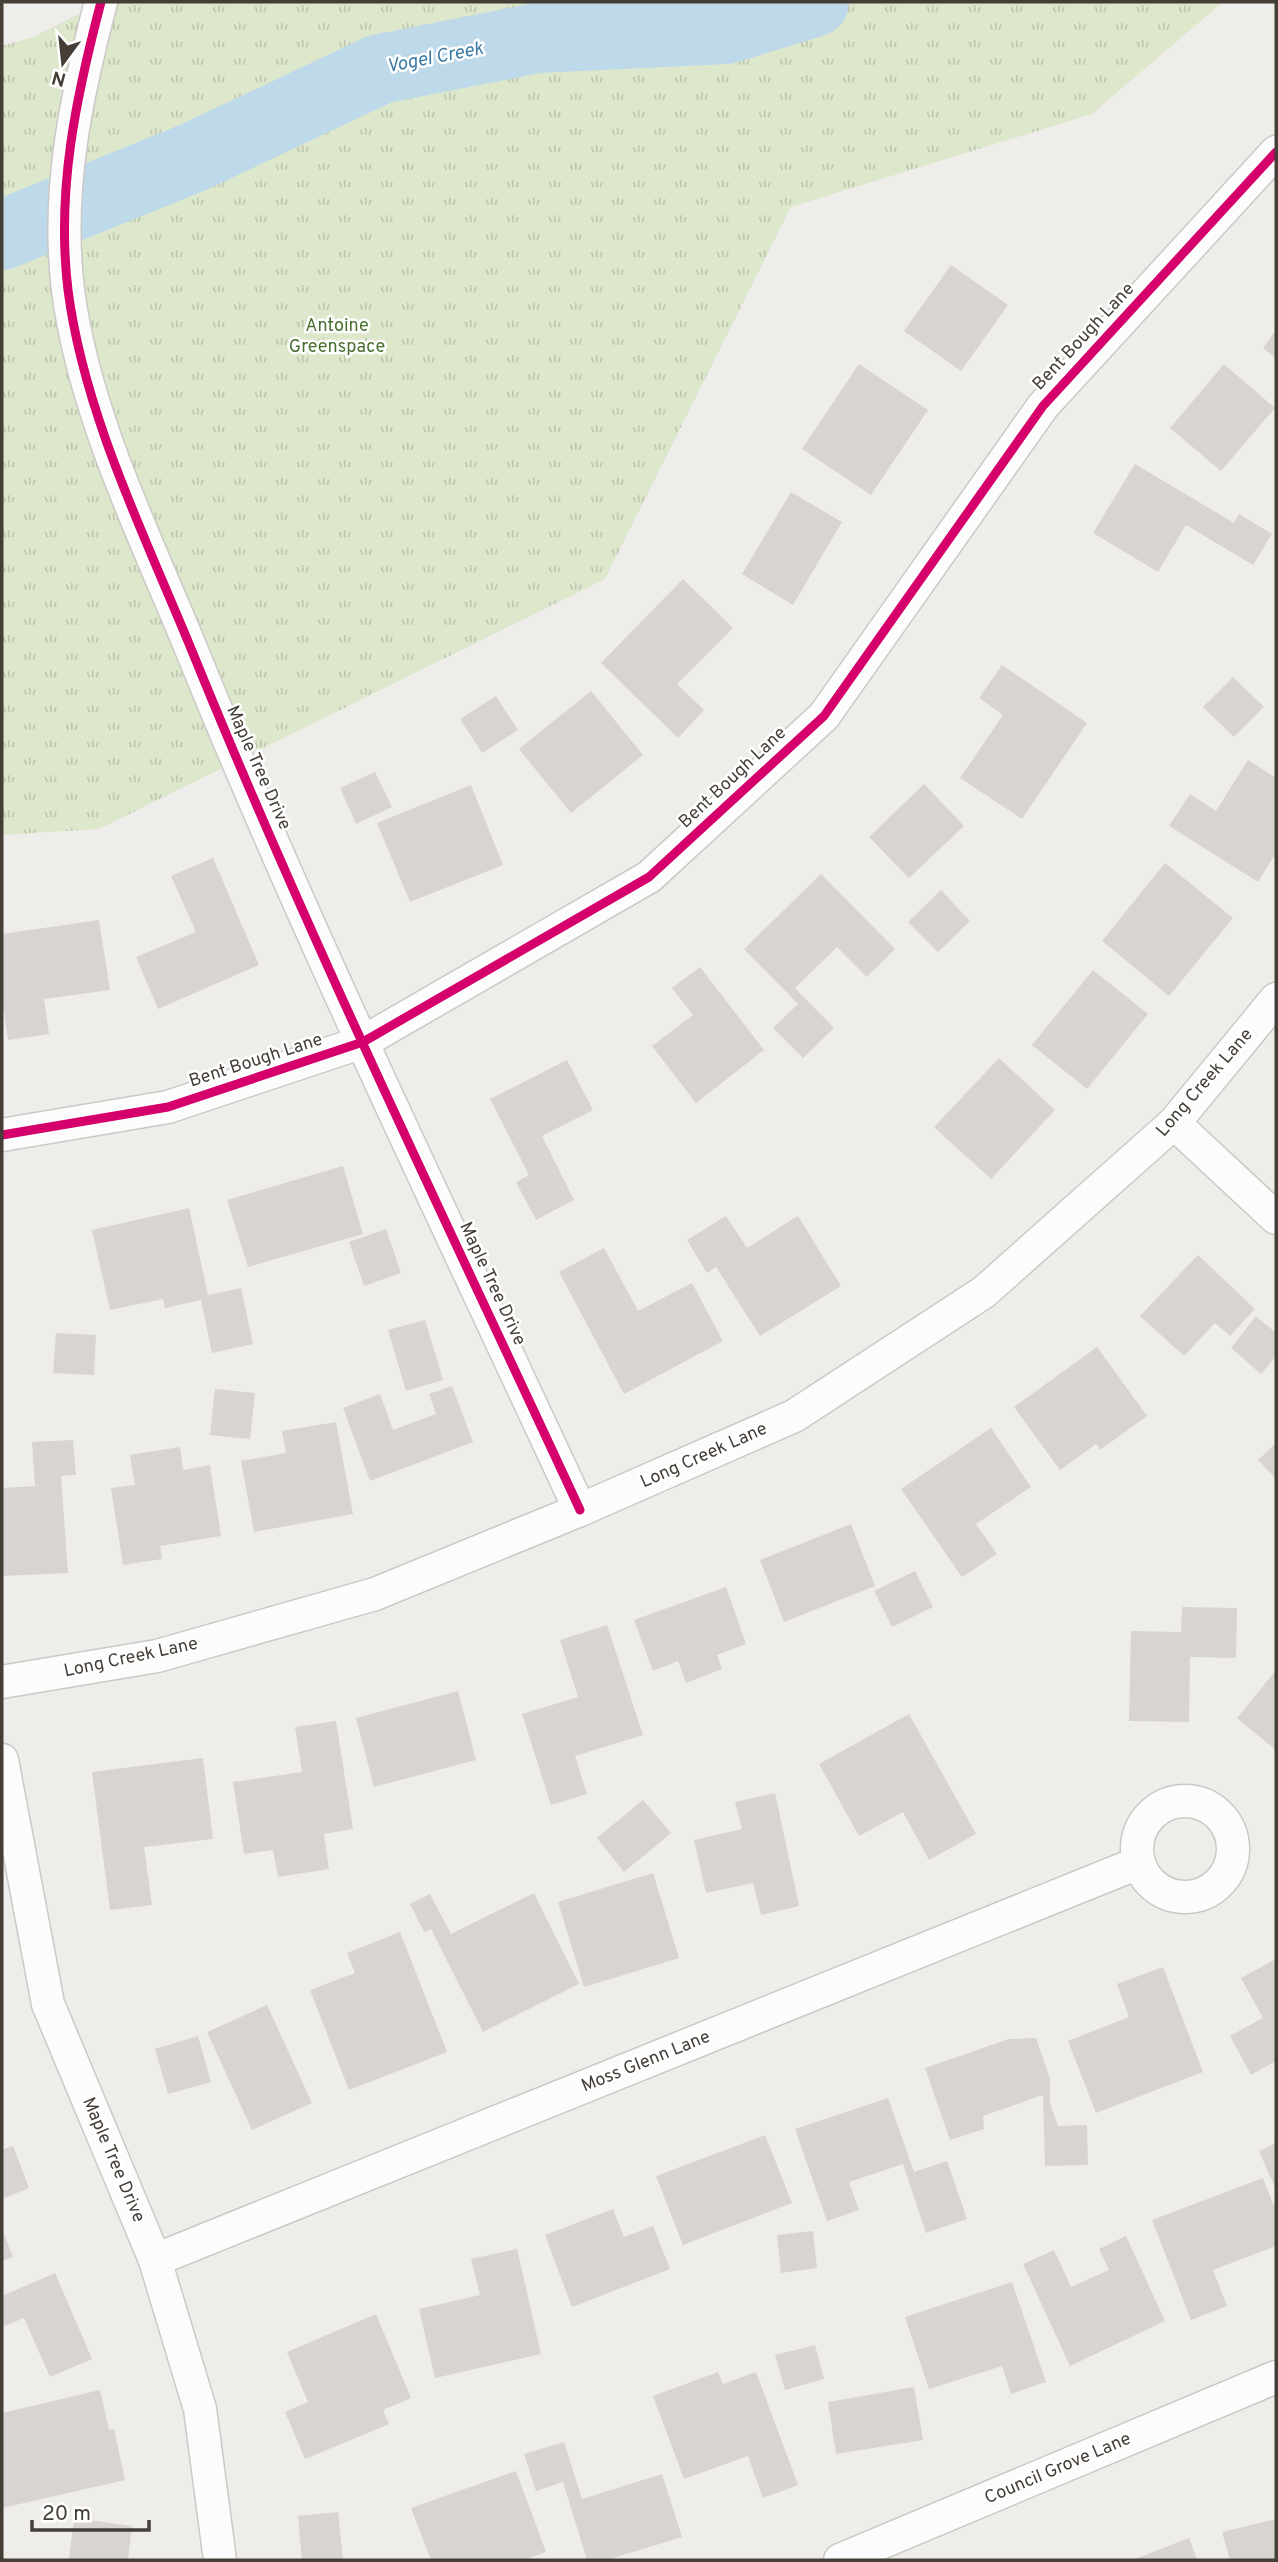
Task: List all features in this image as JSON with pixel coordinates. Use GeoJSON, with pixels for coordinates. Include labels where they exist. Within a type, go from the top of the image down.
{"type":"FeatureCollection","features":[{"type":"Feature","properties":{"kind":"street","name":"Maple Tree Drive"},"geometry":{"type":"LineString","coordinates":[[101,2],[71,133],[64,192],[68,286],[82,365],[104,435],[228,741],[363,1042],[580,1510]]}},
{"type":"Feature","properties":{"kind":"street","name":"Bent Bough Lane"},"geometry":{"type":"LineString","coordinates":[[2,1135],[168,1107],[363,1042],[649,877],[824,716],[1043,406],[1276,152]]}},
{"type":"Feature","properties":{"kind":"street","name":"Long Creek Lane"},"geometry":{"type":"LineString","coordinates":[[2,1682],[157,1656],[374,1594],[580,1510],[794,1416],[984,1292],[1174,1124],[1276,999]]}},
{"type":"Feature","properties":{"kind":"street"},"geometry":{"type":"LineString","coordinates":[[1174,1124],[1276,1218]]}},
{"type":"Feature","properties":{"kind":"street","name":"Maple Tree Drive"},"geometry":{"type":"LineString","coordinates":[[2,1760],[48,2004],[155,2260],[200,2409],[220,2560]]}},
{"type":"Feature","properties":{"kind":"street","name":"Moss Glenn Lane"},"geometry":{"type":"LineString","coordinates":[[155,2260],[1138,1863]]}},
{"type":"Feature","properties":{"kind":"street","name":"Council Grove Lane"},"geometry":{"type":"LineString","coordinates":[[840,2560],[1276,2377]]}},
{"type":"Feature","properties":{"kind":"green space","name":"Antoine Greenspace"},"geometry":{"type":"Polygon","coordinates":[[[103,2],[1223,2],[1092,114],[791,207],[605,579],[99,829],[2,835],[2,46],[33,37],[103,2]]]}},
{"type":"Feature","properties":{"kind":"building"},"geometry":{"type":"Polygon","coordinates":[[[951,265],[1008,305],[961,371],[904,331],[951,265]]]}},
{"type":"Feature","properties":{"kind":"building"},"geometry":{"type":"Polygon","coordinates":[[[1276,330],[1276,358],[1263,348],[1276,330]]]}},
{"type":"Feature","properties":{"kind":"building"},"geometry":{"type":"Polygon","coordinates":[[[859,364],[928,410],[871,495],[802,449],[859,364]]]}},
{"type":"Feature","properties":{"kind":"building"},"geometry":{"type":"Polygon","coordinates":[[[1224,364],[1275,408],[1221,471],[1170,428],[1224,364]]]}},
{"type":"Feature","properties":{"kind":"building"},"geometry":{"type":"Polygon","coordinates":[[[1135,464],[1234,523],[1239,514],[1272,534],[1253,565],[1186,525],[1158,572],[1093,533],[1135,464]]]}},
{"type":"Feature","properties":{"kind":"building"},"geometry":{"type":"Polygon","coordinates":[[[791,492],[842,522],[793,605],[742,574],[791,492]]]}},
{"type":"Feature","properties":{"kind":"building"},"geometry":{"type":"Polygon","coordinates":[[[683,579],[733,628],[677,684],[704,710],[678,738],[601,663],[683,579]]]}},
{"type":"Feature","properties":{"kind":"building"},"geometry":{"type":"Polygon","coordinates":[[[1002,665],[1087,723],[1022,819],[960,778],[1003,715],[979,698],[1002,665]]]}},
{"type":"Feature","properties":{"kind":"building"},"geometry":{"type":"Polygon","coordinates":[[[1233,677],[1264,707],[1234,737],[1203,707],[1233,677]]]}},
{"type":"Feature","properties":{"kind":"building"},"geometry":{"type":"Polygon","coordinates":[[[591,691],[643,755],[571,813],[519,749],[591,691]]]}},
{"type":"Feature","properties":{"kind":"building"},"geometry":{"type":"Polygon","coordinates":[[[496,696],[518,730],[482,753],[460,719],[496,696]]]}},
{"type":"Feature","properties":{"kind":"building"},"geometry":{"type":"Polygon","coordinates":[[[1248,760],[1276,778],[1276,853],[1258,882],[1169,826],[1190,794],[1216,811],[1248,760]]]}},
{"type":"Feature","properties":{"kind":"building"},"geometry":{"type":"Polygon","coordinates":[[[375,772],[392,807],[356,824],[340,788],[375,772]]]}},
{"type":"Feature","properties":{"kind":"building"},"geometry":{"type":"Polygon","coordinates":[[[924,784],[964,826],[909,878],[869,837],[924,784]]]}},
{"type":"Feature","properties":{"kind":"building"},"geometry":{"type":"Polygon","coordinates":[[[471,785],[503,865],[410,902],[377,823],[471,785]]]}},
{"type":"Feature","properties":{"kind":"building"},"geometry":{"type":"Polygon","coordinates":[[[213,858],[259,965],[158,1009],[136,957],[196,932],[171,876],[213,858]]]}},
{"type":"Feature","properties":{"kind":"building"},"geometry":{"type":"Polygon","coordinates":[[[1165,863],[1233,918],[1169,996],[1102,941],[1165,863]]]}},
{"type":"Feature","properties":{"kind":"building"},"geometry":{"type":"Polygon","coordinates":[[[821,874],[895,949],[867,977],[837,947],[795,988],[834,1028],[803,1058],[773,1028],[798,1004],[744,949],[821,874]]]}},
{"type":"Feature","properties":{"kind":"building"},"geometry":{"type":"Polygon","coordinates":[[[941,890],[970,921],[938,952],[908,922],[941,890]]]}},
{"type":"Feature","properties":{"kind":"building"},"geometry":{"type":"Polygon","coordinates":[[[99,920],[110,990],[44,999],[49,1034],[8,1040],[2,996],[2,934],[99,920]]]}},
{"type":"Feature","properties":{"kind":"building"},"geometry":{"type":"Polygon","coordinates":[[[700,967],[764,1050],[696,1103],[652,1046],[693,1015],[672,988],[700,967]]]}},
{"type":"Feature","properties":{"kind":"building"},"geometry":{"type":"Polygon","coordinates":[[[1093,970],[1148,1014],[1087,1089],[1032,1045],[1093,970]]]}},
{"type":"Feature","properties":{"kind":"building"},"geometry":{"type":"Polygon","coordinates":[[[999,1058],[1055,1110],[991,1179],[934,1127],[999,1058]]]}},
{"type":"Feature","properties":{"kind":"building"},"geometry":{"type":"Polygon","coordinates":[[[567,1060],[593,1110],[542,1136],[574,1200],[536,1220],[516,1182],[529,1175],[490,1099],[567,1060]]]}},
{"type":"Feature","properties":{"kind":"building"},"geometry":{"type":"Polygon","coordinates":[[[343,1166],[363,1234],[248,1267],[227,1200],[343,1166]]]}},
{"type":"Feature","properties":{"kind":"building"},"geometry":{"type":"Polygon","coordinates":[[[189,1208],[208,1295],[241,1288],[253,1344],[212,1353],[201,1300],[165,1308],[163,1299],[110,1310],[92,1230],[189,1208]]]}},
{"type":"Feature","properties":{"kind":"building"},"geometry":{"type":"Polygon","coordinates":[[[726,1216],[747,1248],[798,1216],[841,1286],[760,1336],[716,1267],[707,1273],[687,1240],[726,1216]]]}},
{"type":"Feature","properties":{"kind":"building"},"geometry":{"type":"Polygon","coordinates":[[[386,1229],[401,1273],[364,1286],[349,1242],[386,1229]]]}},
{"type":"Feature","properties":{"kind":"building"},"geometry":{"type":"Polygon","coordinates":[[[604,1248],[638,1311],[692,1283],[723,1341],[624,1394],[559,1272],[604,1248]]]}},
{"type":"Feature","properties":{"kind":"building"},"geometry":{"type":"Polygon","coordinates":[[[1198,1255],[1255,1309],[1230,1336],[1215,1323],[1184,1356],[1140,1316],[1198,1255]]]}},
{"type":"Feature","properties":{"kind":"building"},"geometry":{"type":"Polygon","coordinates":[[[1256,1316],[1276,1333],[1276,1356],[1261,1374],[1231,1348],[1256,1316]]]}},
{"type":"Feature","properties":{"kind":"building"},"geometry":{"type":"Polygon","coordinates":[[[425,1320],[443,1380],[406,1391],[388,1330],[425,1320]]]}},
{"type":"Feature","properties":{"kind":"building"},"geometry":{"type":"Polygon","coordinates":[[[56,1333],[96,1335],[94,1375],[53,1373],[56,1333]]]}},
{"type":"Feature","properties":{"kind":"building"},"geometry":{"type":"Polygon","coordinates":[[[1097,1347],[1147,1416],[1100,1450],[1096,1444],[1060,1470],[1014,1407],[1097,1347]]]}},
{"type":"Feature","properties":{"kind":"building"},"geometry":{"type":"Polygon","coordinates":[[[452,1386],[473,1442],[370,1481],[343,1408],[380,1394],[393,1430],[436,1414],[429,1394],[452,1386]]]}},
{"type":"Feature","properties":{"kind":"building"},"geometry":{"type":"Polygon","coordinates":[[[215,1389],[255,1393],[250,1439],[210,1435],[215,1389]]]}},
{"type":"Feature","properties":{"kind":"building"},"geometry":{"type":"Polygon","coordinates":[[[336,1422],[353,1514],[254,1532],[241,1461],[286,1453],[282,1431],[336,1422]]]}},
{"type":"Feature","properties":{"kind":"building"},"geometry":{"type":"Polygon","coordinates":[[[991,1428],[1031,1487],[976,1524],[997,1554],[962,1577],[901,1489],[991,1428]]]}},
{"type":"Feature","properties":{"kind":"building"},"geometry":{"type":"Polygon","coordinates":[[[73,1440],[76,1475],[61,1476],[68,1573],[2,1576],[2,1488],[35,1486],[32,1442],[73,1440]]]}},
{"type":"Feature","properties":{"kind":"building"},"geometry":{"type":"Polygon","coordinates":[[[1276,1443],[1276,1479],[1258,1460],[1276,1443]]]}},
{"type":"Feature","properties":{"kind":"building"},"geometry":{"type":"Polygon","coordinates":[[[180,1447],[183,1470],[210,1465],[221,1536],[160,1546],[162,1559],[123,1565],[111,1488],[135,1485],[130,1455],[180,1447]]]}},
{"type":"Feature","properties":{"kind":"building"},"geometry":{"type":"Polygon","coordinates":[[[851,1524],[875,1586],[784,1622],[760,1560],[851,1524]]]}},
{"type":"Feature","properties":{"kind":"building"},"geometry":{"type":"Polygon","coordinates":[[[915,1571],[933,1607],[892,1627],[874,1591],[915,1571]]]}},
{"type":"Feature","properties":{"kind":"building"},"geometry":{"type":"Polygon","coordinates":[[[726,1587],[746,1644],[717,1655],[722,1669],[686,1683],[678,1661],[653,1671],[634,1620],[726,1587]]]}},
{"type":"Feature","properties":{"kind":"building"},"geometry":{"type":"Polygon","coordinates":[[[1182,1607],[1237,1608],[1236,1658],[1190,1657],[1189,1722],[1129,1721],[1131,1631],[1181,1632],[1182,1607]]]}},
{"type":"Feature","properties":{"kind":"building"},"geometry":{"type":"Polygon","coordinates":[[[607,1625],[643,1735],[575,1756],[587,1794],[551,1805],[522,1714],[578,1697],[560,1640],[607,1625]]]}},
{"type":"Feature","properties":{"kind":"building"},"geometry":{"type":"Polygon","coordinates":[[[1276,1670],[1276,1750],[1237,1718],[1276,1670]]]}},
{"type":"Feature","properties":{"kind":"building"},"geometry":{"type":"Polygon","coordinates":[[[458,1691],[476,1760],[374,1787],[356,1718],[458,1691]]]}},
{"type":"Feature","properties":{"kind":"building"},"geometry":{"type":"Polygon","coordinates":[[[909,1714],[976,1834],[929,1860],[903,1812],[859,1836],[819,1764],[909,1714]]]}},
{"type":"Feature","properties":{"kind":"building"},"geometry":{"type":"Polygon","coordinates":[[[336,1721],[353,1829],[324,1834],[329,1869],[278,1877],[273,1850],[244,1854],[233,1782],[302,1772],[295,1727],[336,1721]]]}},
{"type":"Feature","properties":{"kind":"building"},"geometry":{"type":"Polygon","coordinates":[[[203,1758],[213,1839],[144,1847],[152,1905],[110,1910],[92,1772],[203,1758]]]}},
{"type":"Feature","properties":{"kind":"building"},"geometry":{"type":"Polygon","coordinates":[[[775,1793],[799,1906],[761,1915],[753,1883],[706,1893],[694,1840],[742,1829],[735,1802],[775,1793]]]}},
{"type":"Feature","properties":{"kind":"building"},"geometry":{"type":"Polygon","coordinates":[[[643,1800],[671,1833],[624,1872],[597,1838],[643,1800]]]}},
{"type":"Feature","properties":{"kind":"building"},"geometry":{"type":"Polygon","coordinates":[[[653,1873],[679,1958],[584,1987],[558,1902],[653,1873]]]}},
{"type":"Feature","properties":{"kind":"building"},"geometry":{"type":"Polygon","coordinates":[[[534,1893],[579,1984],[483,2032],[431,1929],[424,1932],[410,1904],[430,1894],[451,1934],[534,1893]]]}},
{"type":"Feature","properties":{"kind":"building"},"geometry":{"type":"Polygon","coordinates":[[[400,1932],[447,2052],[349,2090],[310,1990],[355,1973],[347,1953],[400,1932]]]}},
{"type":"Feature","properties":{"kind":"building"},"geometry":{"type":"Polygon","coordinates":[[[1276,1959],[1276,2061],[1251,2075],[1230,2036],[1263,2018],[1241,1978],[1276,1959]]]}},
{"type":"Feature","properties":{"kind":"building"},"geometry":{"type":"Polygon","coordinates":[[[1163,1967],[1203,2072],[1096,2113],[1068,2041],[1129,2017],[1117,1984],[1163,1967]]]}},
{"type":"Feature","properties":{"kind":"building"},"geometry":{"type":"Polygon","coordinates":[[[267,2005],[312,2103],[252,2130],[207,2032],[267,2005]]]}},
{"type":"Feature","properties":{"kind":"building"},"geometry":{"type":"Polygon","coordinates":[[[198,2036],[211,2082],[168,2094],[155,2049],[198,2036]]]}},
{"type":"Feature","properties":{"kind":"building"},"geometry":{"type":"Polygon","coordinates":[[[1036,2038],[1050,2079],[1050,2103],[1058,2126],[1087,2125],[1088,2165],[1045,2166],[1043,2095],[983,2116],[984,2129],[950,2140],[925,2068],[1009,2039],[1036,2038]]]}},
{"type":"Feature","properties":{"kind":"building"},"geometry":{"type":"Polygon","coordinates":[[[888,2098],[914,2172],[947,2161],[967,2219],[926,2233],[903,2164],[849,2182],[859,2210],[827,2221],[795,2129],[888,2098]]]}},
{"type":"Feature","properties":{"kind":"building"},"geometry":{"type":"Polygon","coordinates":[[[765,2135],[792,2203],[683,2245],[656,2176],[765,2135]]]}},
{"type":"Feature","properties":{"kind":"building"},"geometry":{"type":"Polygon","coordinates":[[[1276,2143],[1276,2190],[1259,2151],[1276,2143]]]}},
{"type":"Feature","properties":{"kind":"building"},"geometry":{"type":"Polygon","coordinates":[[[13,2146],[29,2188],[2,2199],[2,2150],[13,2146]]]}},
{"type":"Feature","properties":{"kind":"building"},"geometry":{"type":"Polygon","coordinates":[[[1263,2178],[1276,2211],[1276,2246],[1213,2270],[1227,2306],[1191,2320],[1152,2220],[1263,2178]]]}},
{"type":"Feature","properties":{"kind":"building"},"geometry":{"type":"Polygon","coordinates":[[[613,2209],[624,2237],[653,2226],[670,2269],[572,2307],[545,2235],[613,2209]]]}},
{"type":"Feature","properties":{"kind":"building"},"geometry":{"type":"Polygon","coordinates":[[[2,2229],[13,2257],[2,2261],[2,2229]]]}},
{"type":"Feature","properties":{"kind":"building"},"geometry":{"type":"Polygon","coordinates":[[[813,2231],[817,2268],[781,2273],[777,2235],[813,2231]]]}},
{"type":"Feature","properties":{"kind":"building"},"geometry":{"type":"Polygon","coordinates":[[[1126,2236],[1165,2321],[1070,2366],[1023,2264],[1054,2250],[1071,2287],[1109,2270],[1099,2249],[1126,2236]]]}},
{"type":"Feature","properties":{"kind":"building"},"geometry":{"type":"Polygon","coordinates":[[[517,2249],[541,2354],[435,2378],[419,2309],[480,2295],[471,2259],[517,2249]]]}},
{"type":"Feature","properties":{"kind":"building"},"geometry":{"type":"Polygon","coordinates":[[[55,2273],[92,2359],[50,2377],[24,2318],[2,2327],[2,2296],[55,2273]]]}},
{"type":"Feature","properties":{"kind":"building"},"geometry":{"type":"Polygon","coordinates":[[[1012,2282],[1046,2382],[1011,2394],[1002,2366],[929,2389],[905,2317],[1012,2282]]]}},
{"type":"Feature","properties":{"kind":"building"},"geometry":{"type":"Polygon","coordinates":[[[376,2314],[411,2398],[383,2410],[389,2424],[305,2459],[285,2412],[308,2402],[287,2352],[376,2314]]]}},
{"type":"Feature","properties":{"kind":"building"},"geometry":{"type":"Polygon","coordinates":[[[815,2345],[824,2379],[785,2390],[775,2355],[815,2345]]]}},
{"type":"Feature","properties":{"kind":"building"},"geometry":{"type":"Polygon","coordinates":[[[718,2372],[723,2384],[756,2372],[798,2485],[763,2498],[748,2456],[684,2479],[653,2396],[718,2372]]]}},
{"type":"Feature","properties":{"kind":"building"},"geometry":{"type":"Polygon","coordinates":[[[914,2387],[923,2440],[836,2454],[828,2402],[914,2387]]]}},
{"type":"Feature","properties":{"kind":"building"},"geometry":{"type":"Polygon","coordinates":[[[100,2390],[109,2430],[114,2429],[125,2480],[2,2508],[2,2413],[100,2390]]]}},
{"type":"Feature","properties":{"kind":"building"},"geometry":{"type":"Polygon","coordinates":[[[564,2442],[582,2499],[662,2474],[682,2537],[607,2560],[587,2560],[563,2482],[536,2491],[524,2454],[564,2442]]]}},
{"type":"Feature","properties":{"kind":"building"},"geometry":{"type":"Polygon","coordinates":[[[516,2471],[546,2552],[524,2560],[431,2560],[411,2508],[516,2471]]]}},
{"type":"Feature","properties":{"kind":"building"},"geometry":{"type":"Polygon","coordinates":[[[338,2512],[343,2560],[302,2560],[298,2516],[338,2512]]]}},
{"type":"Feature","properties":{"kind":"building"},"geometry":{"type":"Polygon","coordinates":[[[74,2518],[132,2526],[128,2560],[69,2560],[74,2518]]]}},
{"type":"Feature","properties":{"kind":"building"},"geometry":{"type":"Polygon","coordinates":[[[1276,2519],[1276,2560],[1230,2560],[1222,2532],[1276,2519]]]}},
{"type":"Feature","properties":{"kind":"building"},"geometry":{"type":"Polygon","coordinates":[[[1189,2538],[1197,2560],[1132,2560],[1189,2538]]]}},
{"type":"Feature","properties":{"kind":"waterway","name":"Vogel Creek"},"geometry":{"type":"LineString","coordinates":[[2,235],[194,157],[380,69],[537,38],[726,29],[814,2]]}},
{"type":"Feature","properties":{"kind":"cycle path"},"geometry":{"type":"LineString","coordinates":[[101,2],[76,109],[67,180],[65,253],[76,336],[102,428],[136,519],[284,868],[580,1510]]}},
{"type":"Feature","properties":{"kind":"cycle path"},"geometry":{"type":"LineString","coordinates":[[2,1135],[168,1107],[363,1042],[649,877],[824,716],[1043,406],[1276,152]]}}]}
